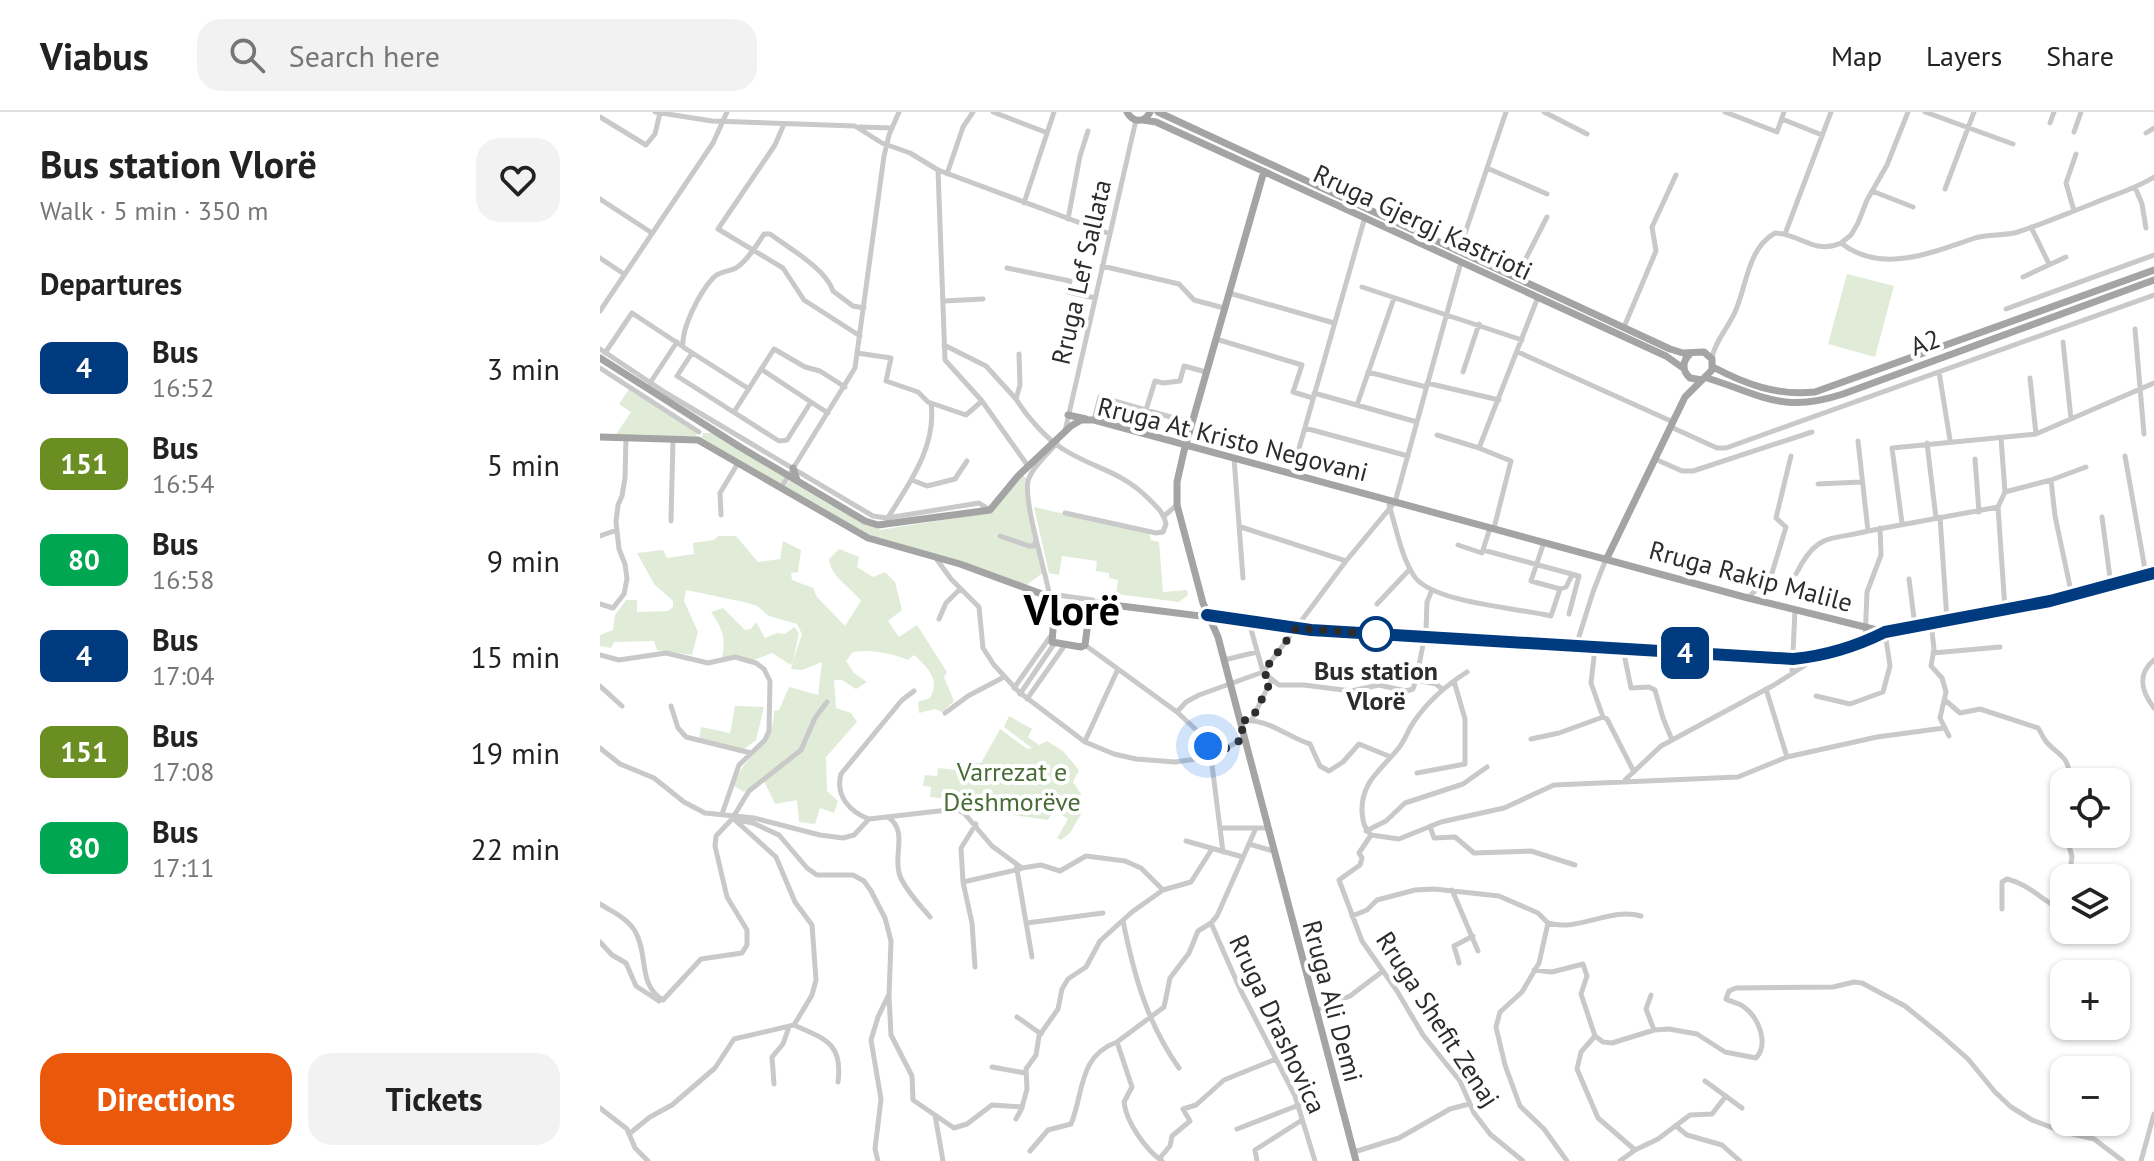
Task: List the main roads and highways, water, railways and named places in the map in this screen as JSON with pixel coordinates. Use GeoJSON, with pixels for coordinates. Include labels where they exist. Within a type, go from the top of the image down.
{"type":"FeatureCollection","features":[{"type":"Feature","properties":{"kind":"main road"},"geometry":{"type":"LineString","coordinates":[[1127,112],[1139,120],[1150,112]]}},
{"type":"Feature","properties":{"kind":"main road","name":"Rruga Gjergj Kastrioti"},"geometry":{"type":"LineString","coordinates":[[1158,112],[1670,349],[1690,354]]}},
{"type":"Feature","properties":{"kind":"main road","name":"Rruga Gjergj Kastrioti"},"geometry":{"type":"LineString","coordinates":[[1139,120],[1156,122],[1365,217],[1666,356],[1684,371]]}},
{"type":"Feature","properties":{"kind":"main road"},"geometry":{"type":"LineString","coordinates":[[1186,445],[1264,171]]}},
{"type":"Feature","properties":{"kind":"main road","name":"A2"},"geometry":{"type":"LineString","coordinates":[[1712,363],[1768,390],[1815,392],[2154,270]]}},
{"type":"Feature","properties":{"kind":"main road","name":"A2"},"geometry":{"type":"LineString","coordinates":[[1706,379],[1775,402],[1816,401],[2154,280]]}},
{"type":"Feature","properties":{"kind":"main road"},"geometry":{"type":"LineString","coordinates":[[1607,558],[1685,397],[1706,379],[1712,363],[1702,351],[1690,354],[1685,360],[1685,397]]}},
{"type":"Feature","properties":{"kind":"main road","name":"Rruga At Kristo Negovani"},"geometry":{"type":"LineString","coordinates":[[602,353],[696,420],[791,470],[868,522],[990,510],[1028,466],[1076,422],[1091,420],[1292,473],[1391,503],[1492,527]]}},
{"type":"Feature","properties":{"kind":"main road"},"geometry":{"type":"LineString","coordinates":[[1684,371],[1693,380],[1706,379]]}},
{"type":"Feature","properties":{"kind":"main road"},"geometry":{"type":"LineString","coordinates":[[1068,415],[1091,420]]}},
{"type":"Feature","properties":{"kind":"main road"},"geometry":{"type":"LineString","coordinates":[[696,420],[697,437]]}},
{"type":"Feature","properties":{"kind":"main road"},"geometry":{"type":"LineString","coordinates":[[697,437],[705,427],[712,429]]}},
{"type":"Feature","properties":{"kind":"main road"},"geometry":{"type":"LineString","coordinates":[[600,437],[697,437],[868,538],[935,556],[1050,595],[1055,604],[1052,640],[1081,647],[1085,645],[1090,607],[1095,601],[1296,628],[1793,659],[1823,654],[1885,632],[2072,596],[2150,574]]}},
{"type":"Feature","properties":{"kind":"main road","name":"Rruga Ali Demi"},"geometry":{"type":"LineString","coordinates":[[1186,445],[1177,482],[1177,505],[1207,615],[1218,637],[1354,1157]]}},
{"type":"Feature","properties":{"kind":"main road","name":"Rruga Rakip Malile"},"geometry":{"type":"LineString","coordinates":[[1492,527],[1748,598],[1885,632]]}},
{"type":"Feature","properties":{"kind":"place","name":"Bus station Vlorë"},"geometry":{"type":"Point","coordinates":[1376,634]}},
{"type":"Feature","properties":{"kind":"district","name":"Vlorë"},"geometry":{"type":"Point","coordinates":[1072,609]}},
{"type":"Feature","properties":{"kind":"park label","name":"Varrezat e Dëshmorëve"},"geometry":{"type":"Point","coordinates":[1012,786]}}]}
